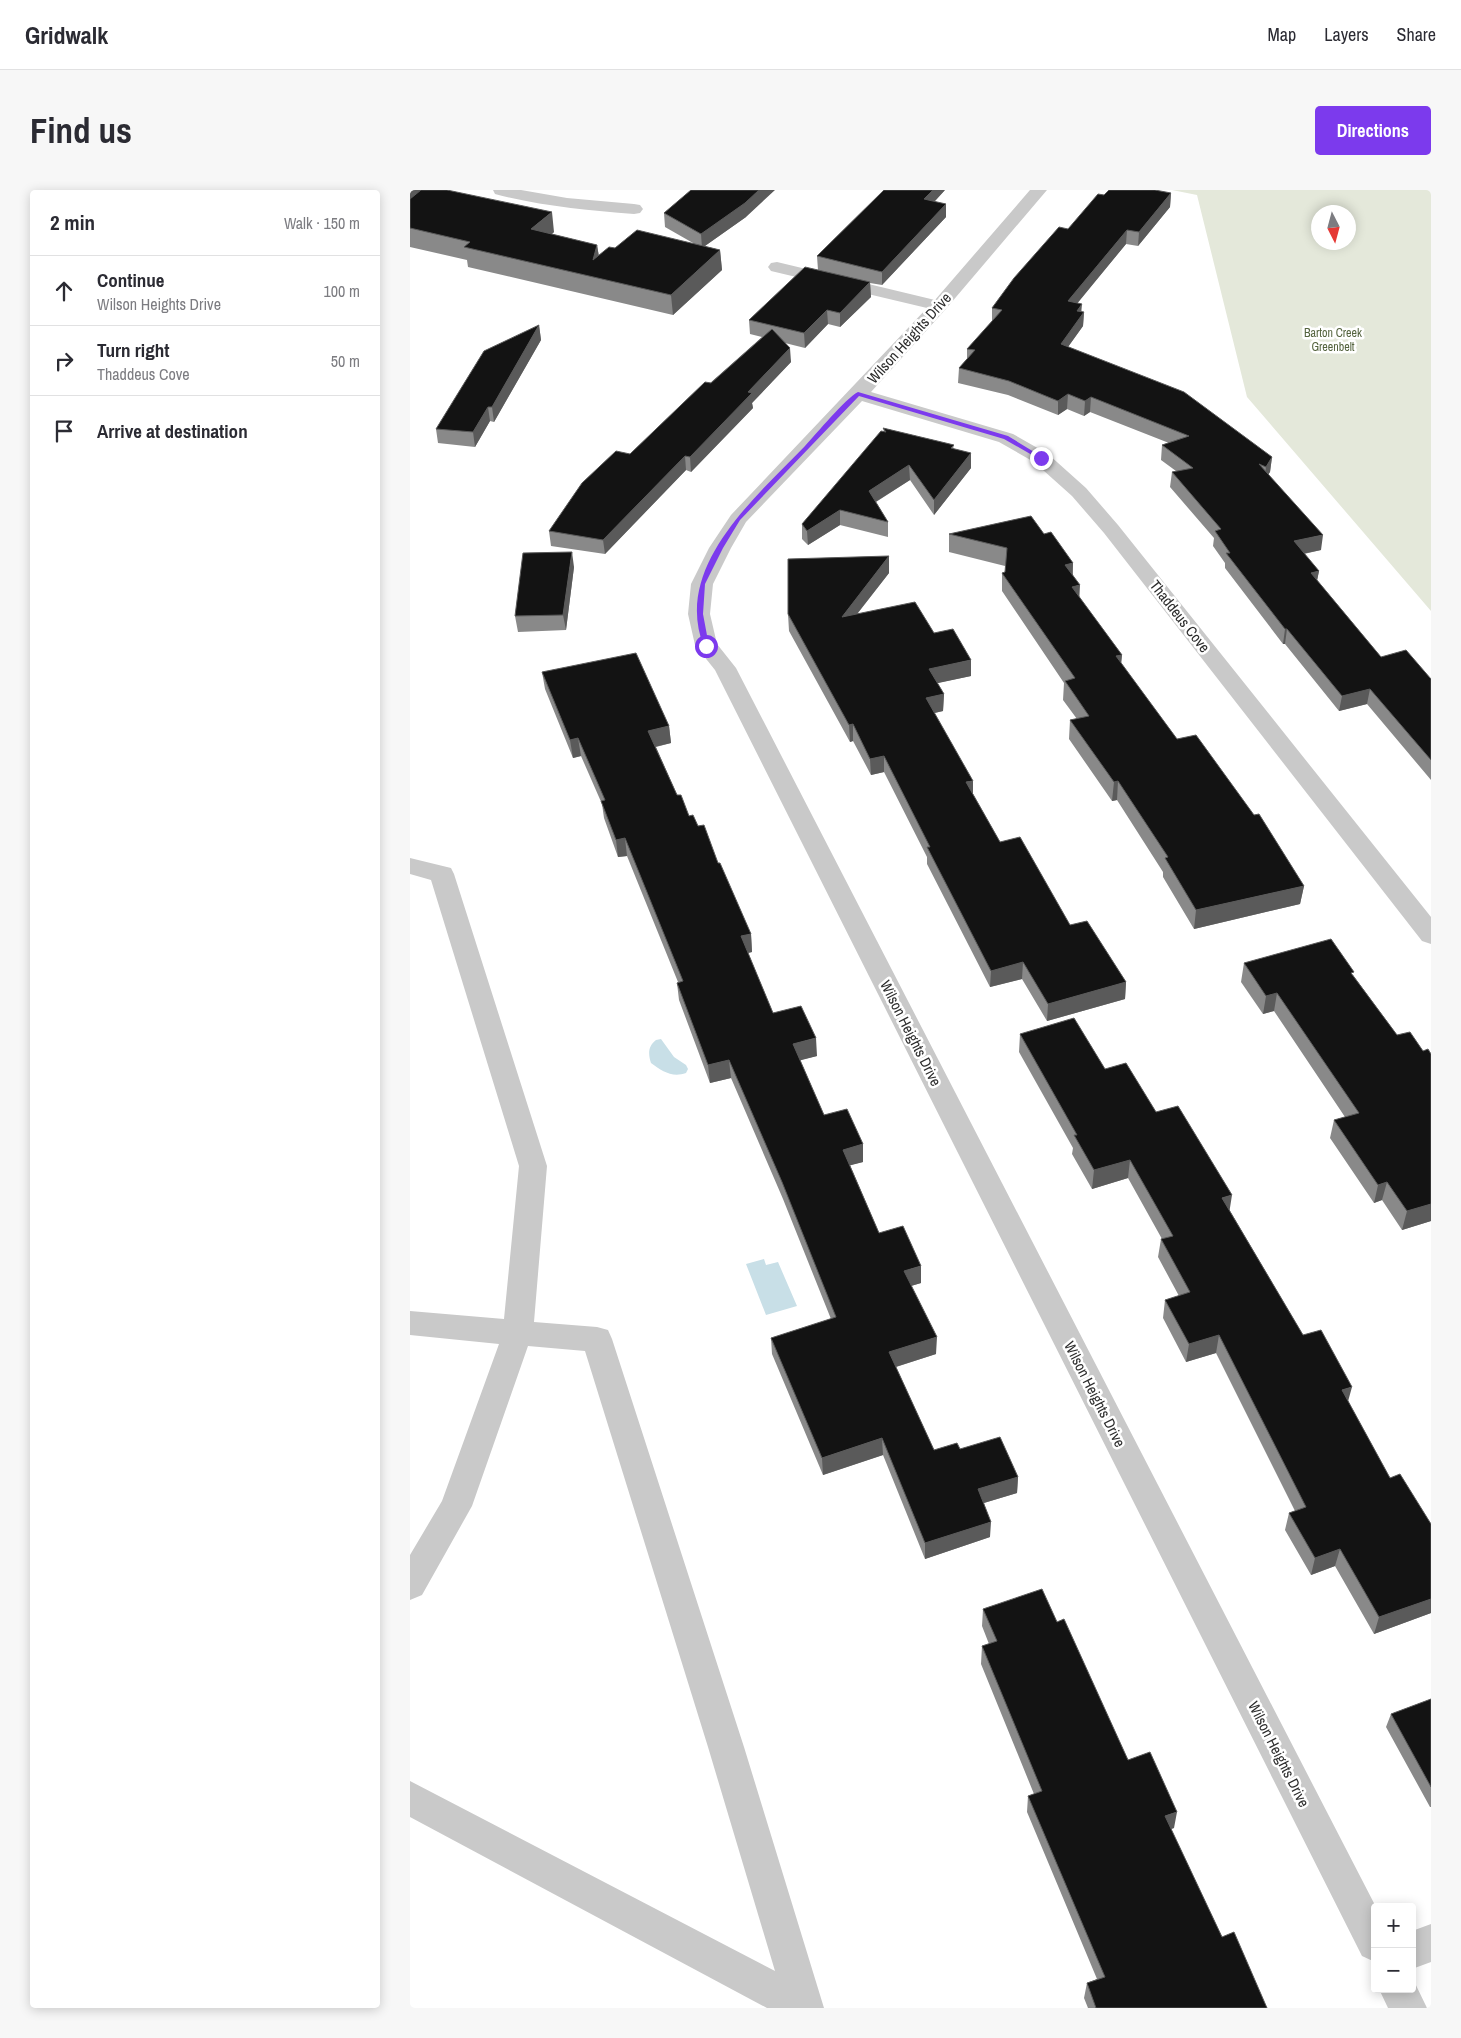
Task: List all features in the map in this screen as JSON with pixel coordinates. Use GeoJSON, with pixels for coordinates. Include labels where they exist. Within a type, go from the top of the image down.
{"type":"FeatureCollection","features":[{"type":"Feature","properties":{"kind":"street"},"geometry":{"type":"LineString","coordinates":[[501,190],[524,197],[634,209]]}},
{"type":"Feature","properties":{"kind":"street","name":"Wilson Heights Drive"},"geometry":{"type":"LineString","coordinates":[[1039,190],[939,306],[738,519],[720,548],[702,584],[700,614],[706,646],[725,668],[1371,1935]]}},
{"type":"Feature","properties":{"kind":"street"},"geometry":{"type":"LineString","coordinates":[[777,267],[939,306]]}},
{"type":"Feature","properties":{"kind":"street","name":"Thaddeus Cove"},"geometry":{"type":"LineString","coordinates":[[858,394],[1006,438],[1041,458],[1079,492],[1111,529],[1431,935]]}},
{"type":"Feature","properties":{"kind":"street"},"geometry":{"type":"LineString","coordinates":[[410,866],[442,874],[533,1166],[518,1333],[456,1506],[410,1585]]}},
{"type":"Feature","properties":{"kind":"street"},"geometry":{"type":"LineString","coordinates":[[410,1323],[597,1339],[726,1748],[804,2007]]}},
{"type":"Feature","properties":{"kind":"street"},"geometry":{"type":"LineString","coordinates":[[410,1798],[804,2007]]}},
{"type":"Feature","properties":{"kind":"street"},"geometry":{"type":"LineString","coordinates":[[1416,1949],[1431,1943]]}},
{"type":"Feature","properties":{"kind":"street"},"geometry":{"type":"LineString","coordinates":[[1400,1993],[1408,2008]]}},
{"type":"Feature","properties":{"kind":"green space","name":"Barton Creek Greenbelt"},"geometry":{"type":"Polygon","coordinates":[[[1172,190],[1431,190],[1431,611],[1247,397],[1197,195],[1172,190]]]}},
{"type":"Feature","properties":{"kind":"water"},"geometry":{"type":"Polygon","coordinates":[[[661,1039],[674,1057],[686,1065],[688,1069],[686,1073],[672,1074],[663,1071],[651,1063],[650,1048],[653,1042],[661,1039]]]}},
{"type":"Feature","properties":{"kind":"water"},"geometry":{"type":"Polygon","coordinates":[[[764,1259],[766,1265],[778,1262],[797,1306],[766,1315],[746,1264],[764,1259]]]}},
{"type":"Feature","properties":{"kind":"building"},"geometry":{"type":"Polygon","coordinates":[[[421,190],[447,190],[552,212],[531,229],[597,245],[593,260],[609,247],[615,248],[637,230],[720,250],[671,295],[464,247],[470,242],[410,228],[410,199],[421,190]]]}},
{"type":"Feature","properties":{"kind":"building"},"geometry":{"type":"Polygon","coordinates":[[[691,190],[759,190],[745,203],[701,234],[664,213],[691,190]]]}},
{"type":"Feature","properties":{"kind":"building"},"geometry":{"type":"Polygon","coordinates":[[[884,190],[933,190],[924,199],[946,204],[882,272],[817,256],[884,190]]]}},
{"type":"Feature","properties":{"kind":"building"},"geometry":{"type":"Polygon","coordinates":[[[1109,190],[1155,190],[1171,193],[1139,232],[1127,230],[1068,301],[1082,304],[1077,311],[1084,312],[1061,344],[1184,392],[1272,457],[1266,467],[1259,464],[1323,535],[1294,541],[1319,571],[1311,573],[1381,657],[1406,650],[1431,679],[1431,760],[1370,689],[1342,696],[1287,629],[1285,629],[1226,553],[1230,553],[1215,531],[1221,529],[1172,472],[1193,468],[1162,445],[1189,436],[1091,397],[1085,401],[1068,394],[1058,401],[1009,381],[959,368],[975,350],[967,349],[1002,310],[992,308],[1014,278],[1059,227],[1068,229],[1098,194],[1104,195],[1109,190]]]}},
{"type":"Feature","properties":{"kind":"building"},"geometry":{"type":"Polygon","coordinates":[[[805,267],[870,282],[840,313],[827,310],[804,333],[749,320],[805,267]]]}},
{"type":"Feature","properties":{"kind":"building"},"geometry":{"type":"Polygon","coordinates":[[[539,325],[492,407],[488,407],[473,432],[436,429],[484,351],[539,325]]]}},
{"type":"Feature","properties":{"kind":"building"},"geometry":{"type":"Polygon","coordinates":[[[772,329],[790,348],[748,392],[752,393],[690,457],[685,456],[603,540],[549,531],[582,483],[616,451],[630,454],[705,382],[711,383],[772,329]]]}},
{"type":"Feature","properties":{"kind":"building"},"geometry":{"type":"Polygon","coordinates":[[[883,428],[954,445],[951,448],[971,453],[934,500],[909,465],[869,491],[888,522],[840,510],[807,531],[802,524],[881,431],[886,432],[883,428]]]}},
{"type":"Feature","properties":{"kind":"building"},"geometry":{"type":"Polygon","coordinates":[[[1031,516],[1044,534],[1051,532],[1073,563],[1065,565],[1080,585],[1072,587],[1122,655],[1116,656],[1177,739],[1196,735],[1254,815],[1259,814],[1304,886],[1196,910],[1165,858],[1168,857],[1118,781],[1114,782],[1070,720],[1089,716],[1065,681],[1075,678],[1002,573],[1005,572],[1007,548],[949,534],[1031,516]]]}},
{"type":"Feature","properties":{"kind":"building"},"geometry":{"type":"Polygon","coordinates":[[[572,552],[563,615],[515,616],[523,553],[572,552]]]}},
{"type":"Feature","properties":{"kind":"building"},"geometry":{"type":"Polygon","coordinates":[[[889,556],[842,617],[915,602],[934,633],[953,629],[971,660],[929,669],[944,694],[926,698],[973,781],[966,782],[1000,842],[1020,837],[1070,925],[1087,921],[1126,982],[1048,1004],[1023,962],[991,971],[927,847],[930,847],[884,756],[870,759],[853,724],[849,725],[788,614],[788,559],[889,556]]]}},
{"type":"Feature","properties":{"kind":"building"},"geometry":{"type":"Polygon","coordinates":[[[636,653],[669,726],[648,731],[677,795],[681,795],[689,816],[693,815],[698,826],[704,825],[718,863],[720,863],[751,934],[741,936],[773,1013],[801,1006],[816,1038],[793,1044],[824,1115],[847,1109],[863,1144],[843,1150],[879,1233],[903,1226],[921,1266],[904,1271],[937,1337],[889,1352],[934,1450],[957,1443],[960,1449],[1000,1437],[1018,1477],[978,1489],[991,1522],[925,1543],[882,1438],[822,1458],[771,1338],[836,1317],[782,1182],[729,1060],[708,1065],[677,983],[683,981],[625,838],[616,840],[601,801],[605,800],[578,738],[570,740],[542,672],[636,653]]]}},
{"type":"Feature","properties":{"kind":"building"},"geometry":{"type":"Polygon","coordinates":[[[1331,939],[1354,972],[1351,973],[1397,1035],[1410,1032],[1423,1051],[1428,1049],[1431,1054],[1431,1204],[1407,1211],[1387,1182],[1378,1185],[1334,1120],[1359,1113],[1277,993],[1266,996],[1244,963],[1331,939]]]}},
{"type":"Feature","properties":{"kind":"building"},"geometry":{"type":"Polygon","coordinates":[[[1074,1018],[1105,1069],[1126,1063],[1156,1112],[1178,1106],[1232,1195],[1222,1198],[1303,1335],[1321,1330],[1352,1387],[1342,1390],[1390,1478],[1400,1474],[1431,1524],[1431,1599],[1379,1617],[1340,1549],[1315,1558],[1289,1513],[1306,1507],[1219,1335],[1189,1344],[1165,1300],[1190,1292],[1161,1239],[1173,1236],[1130,1160],[1094,1170],[1074,1135],[1077,1135],[1020,1034],[1074,1018]]]}},
{"type":"Feature","properties":{"kind":"building"},"geometry":{"type":"Polygon","coordinates":[[[1042,1589],[1057,1622],[1064,1619],[1128,1760],[1150,1752],[1177,1812],[1165,1816],[1222,1937],[1234,1932],[1267,2008],[1096,2008],[1087,1983],[1105,1977],[1028,1796],[1042,1791],[982,1646],[997,1641],[983,1609],[1042,1589]]]}},
{"type":"Feature","properties":{"kind":"building"},"geometry":{"type":"Polygon","coordinates":[[[1431,1699],[1431,1787],[1391,1714],[1431,1699]]]}},
{"type":"Feature","properties":{"kind":"route"},"geometry":{"type":"LineString","coordinates":[[706,646],[700,614],[702,584],[720,548],[738,519],[858,394],[1006,438],[1041,458]]}}]}
